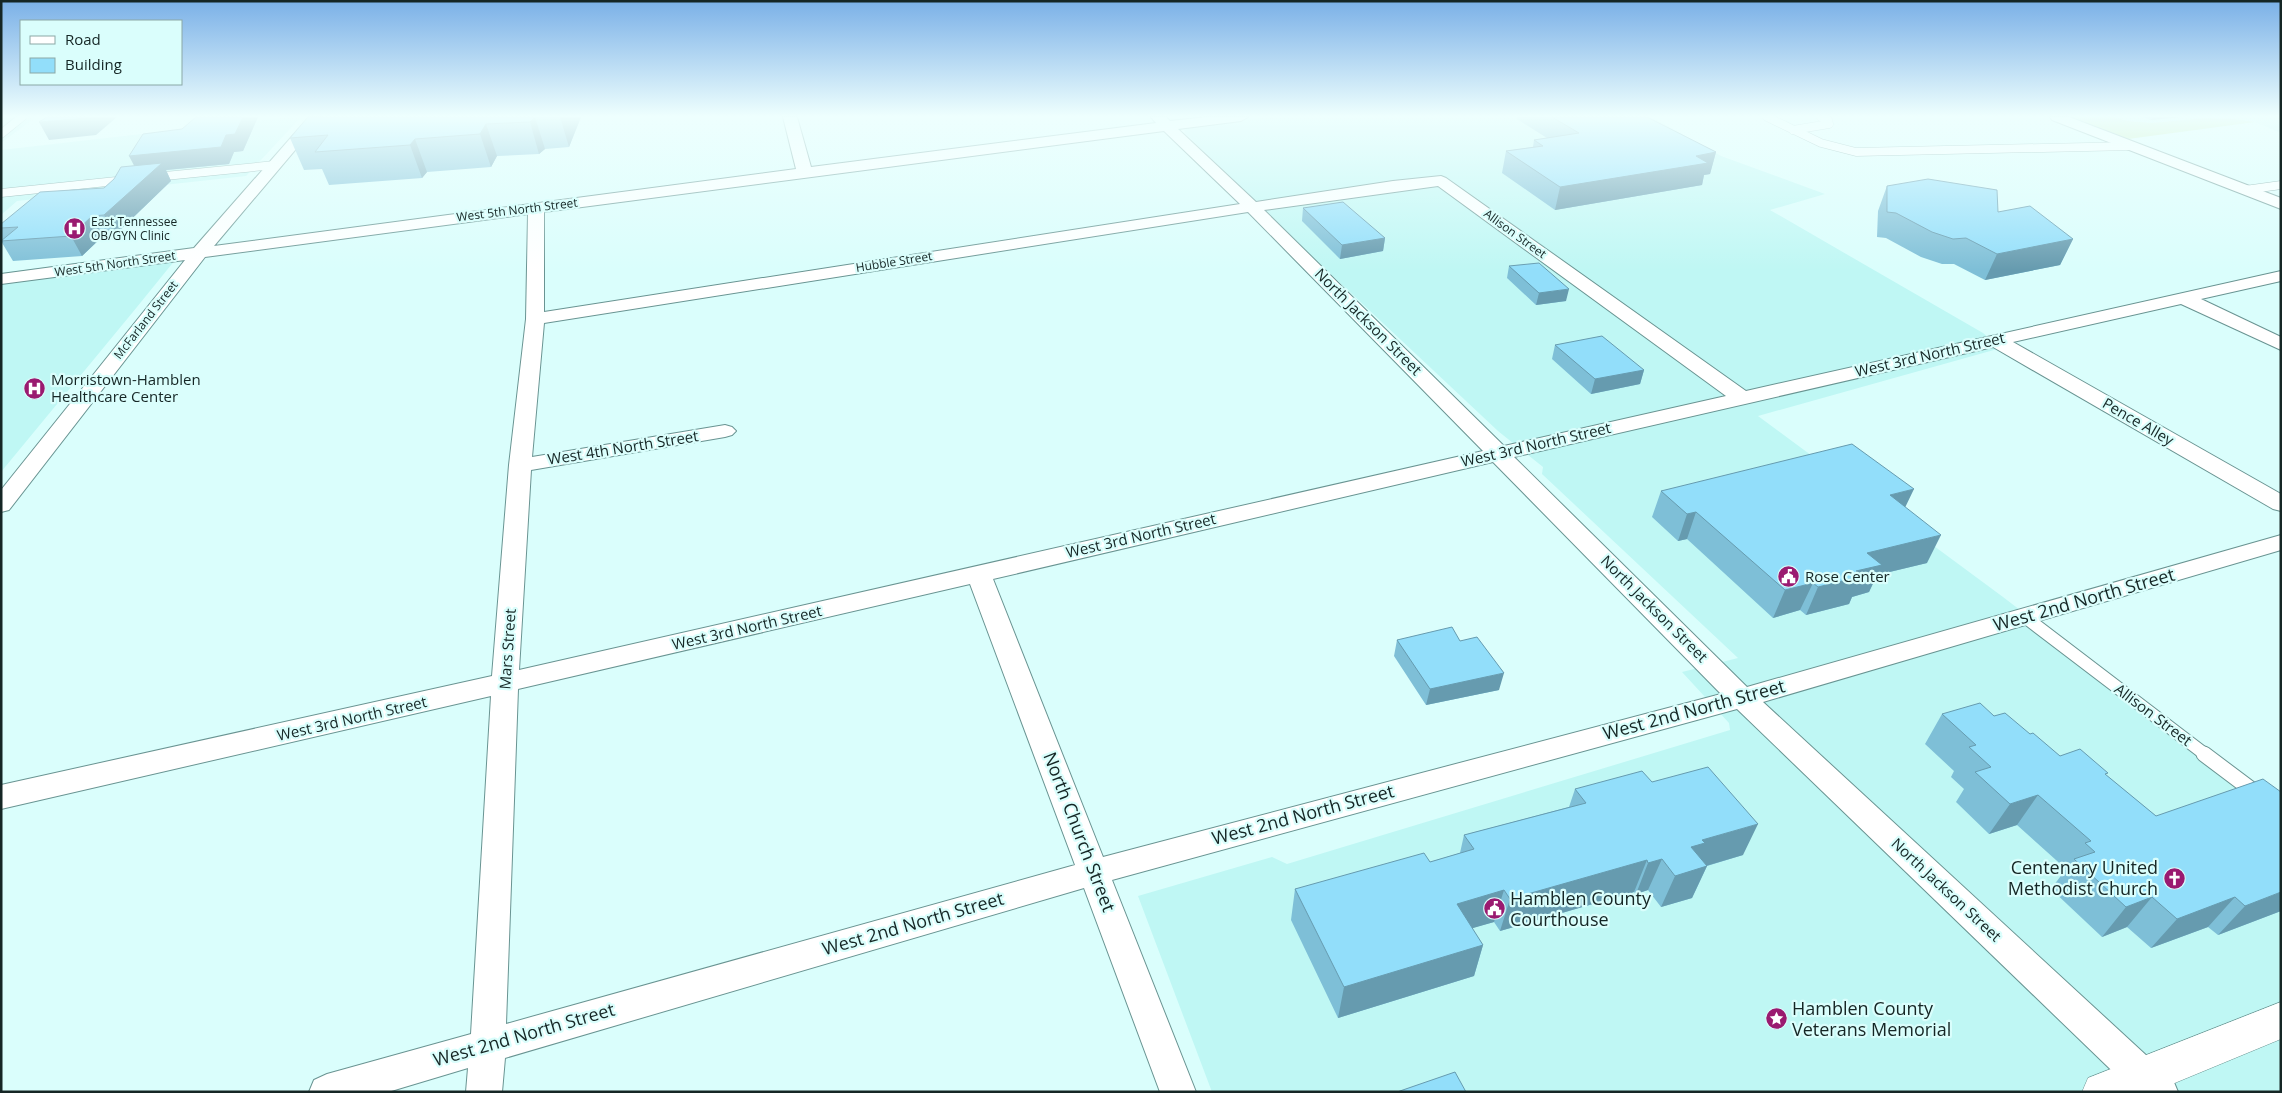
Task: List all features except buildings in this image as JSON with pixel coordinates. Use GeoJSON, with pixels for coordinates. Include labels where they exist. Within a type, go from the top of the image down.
{"type":"FeatureCollection","features":[{"type":"Feature","properties":{"kind":"main road"},"geometry":{"type":"LineString","coordinates":[[2103,1092],[2151,1083],[2281,1020]]}},
{"type":"Feature","properties":{"kind":"street","name":"McFarland Street"},"geometry":{"type":"LineString","coordinates":[[3,501],[199,253],[272,168]]}},
{"type":"Feature","properties":{"kind":"street"},"geometry":{"type":"LineString","coordinates":[[804,168],[805,173]]}},
{"type":"Feature","properties":{"kind":"street","name":"West 5th North Street"},"geometry":{"type":"LineString","coordinates":[[1,279],[199,253],[536,214],[842,168]]}},
{"type":"Feature","properties":{"kind":"street"},"geometry":{"type":"LineString","coordinates":[[536,214],[905,168]]}},
{"type":"Feature","properties":{"kind":"street","name":"North Jackson Street"},"geometry":{"type":"LineString","coordinates":[[1210,168],[1253,208],[1742,698],[2151,1083]]}},
{"type":"Feature","properties":{"kind":"street"},"geometry":{"type":"LineString","coordinates":[[2188,168],[2281,204]]}},
{"type":"Feature","properties":{"kind":"street","name":"Allison Street"},"geometry":{"type":"LineString","coordinates":[[1253,208],[1393,186],[1441,181],[1742,398]]}},
{"type":"Feature","properties":{"kind":"street","name":"Hubble Street"},"geometry":{"type":"LineString","coordinates":[[535,319],[1253,208]]}},
{"type":"Feature","properties":{"kind":"street","name":"Mars Street"},"geometry":{"type":"LineString","coordinates":[[484,1092],[488,1046],[505,684],[520,464],[535,319],[536,214]]}},
{"type":"Feature","properties":{"kind":"street","name":"West 3rd North Street"},"geometry":{"type":"LineString","coordinates":[[1,797],[505,684],[1499,453],[2281,276]]}},
{"type":"Feature","properties":{"kind":"street"},"geometry":{"type":"LineString","coordinates":[[2183,298],[2281,344]]}},
{"type":"Feature","properties":{"kind":"street","name":"Pence Alley"},"geometry":{"type":"LineString","coordinates":[[1995,340],[2281,504]]}},
{"type":"Feature","properties":{"kind":"street","name":"West 4th North Street"},"geometry":{"type":"LineString","coordinates":[[520,464],[725,431]]}},
{"type":"Feature","properties":{"kind":"street","name":"West 2nd North Street"},"geometry":{"type":"LineString","coordinates":[[327,1092],[1095,872],[1742,698],[2281,542]]}},
{"type":"Feature","properties":{"kind":"street","name":"North Church Street"},"geometry":{"type":"LineString","coordinates":[[979,574],[1178,1092]]}},
{"type":"Feature","properties":{"kind":"lane"},"geometry":{"type":"LineString","coordinates":[[142,178],[237,168]]}},
{"type":"Feature","properties":{"kind":"lane"},"geometry":{"type":"LineString","coordinates":[[1,193],[133,179]]}},
{"type":"Feature","properties":{"kind":"lane"},"geometry":{"type":"LineString","coordinates":[[2245,190],[2281,185]]}},
{"type":"Feature","properties":{"kind":"lane","name":"Allison Street"},"geometry":{"type":"LineString","coordinates":[[2025,617],[2281,812]]}},
{"type":"Feature","properties":{"kind":"shaded area"},"geometry":{"type":"Polygon","coordinates":[[[1,168],[253,168],[246,176],[17,201],[1,215],[1,168]]]}},
{"type":"Feature","properties":{"kind":"shaded area"},"geometry":{"type":"Polygon","coordinates":[[[1219,168],[1754,168],[1825,194],[1770,210],[1983,333],[2001,348],[1758,416],[2003,597],[2281,811],[2281,1092],[1212,1092],[1138,896],[1272,857],[1287,864],[1730,730],[1729,723],[1682,672],[1738,658],[1542,474],[1543,467],[1498,431],[1219,168]]]}},
{"type":"Feature","properties":{"kind":"shaded area","name":"Morristown-Hamblen Healthcare Center"},"geometry":{"type":"Polygon","coordinates":[[[184,249],[137,307],[1,472],[1,273],[184,249]]]}},
{"type":"Feature","properties":{"kind":"place","name":"East Tennessee OB/GYN Clinic"},"geometry":{"type":"Point","coordinates":[75,229]}},
{"type":"Feature","properties":{"kind":"place","name":"Morristown-Hamblen Healthcare Center"},"geometry":{"type":"Point","coordinates":[35,389]}},
{"type":"Feature","properties":{"kind":"place","name":"Rose Center"},"geometry":{"type":"Point","coordinates":[1789,577]}},
{"type":"Feature","properties":{"kind":"place","name":"Centenary United Methodist Church"},"geometry":{"type":"Point","coordinates":[2174,878]}},
{"type":"Feature","properties":{"kind":"place","name":"Hamblen County Courthouse"},"geometry":{"type":"Point","coordinates":[1494,909]}},
{"type":"Feature","properties":{"kind":"place","name":"Hamblen County Veterans Memorial"},"geometry":{"type":"Point","coordinates":[1776,1019]}}]}
